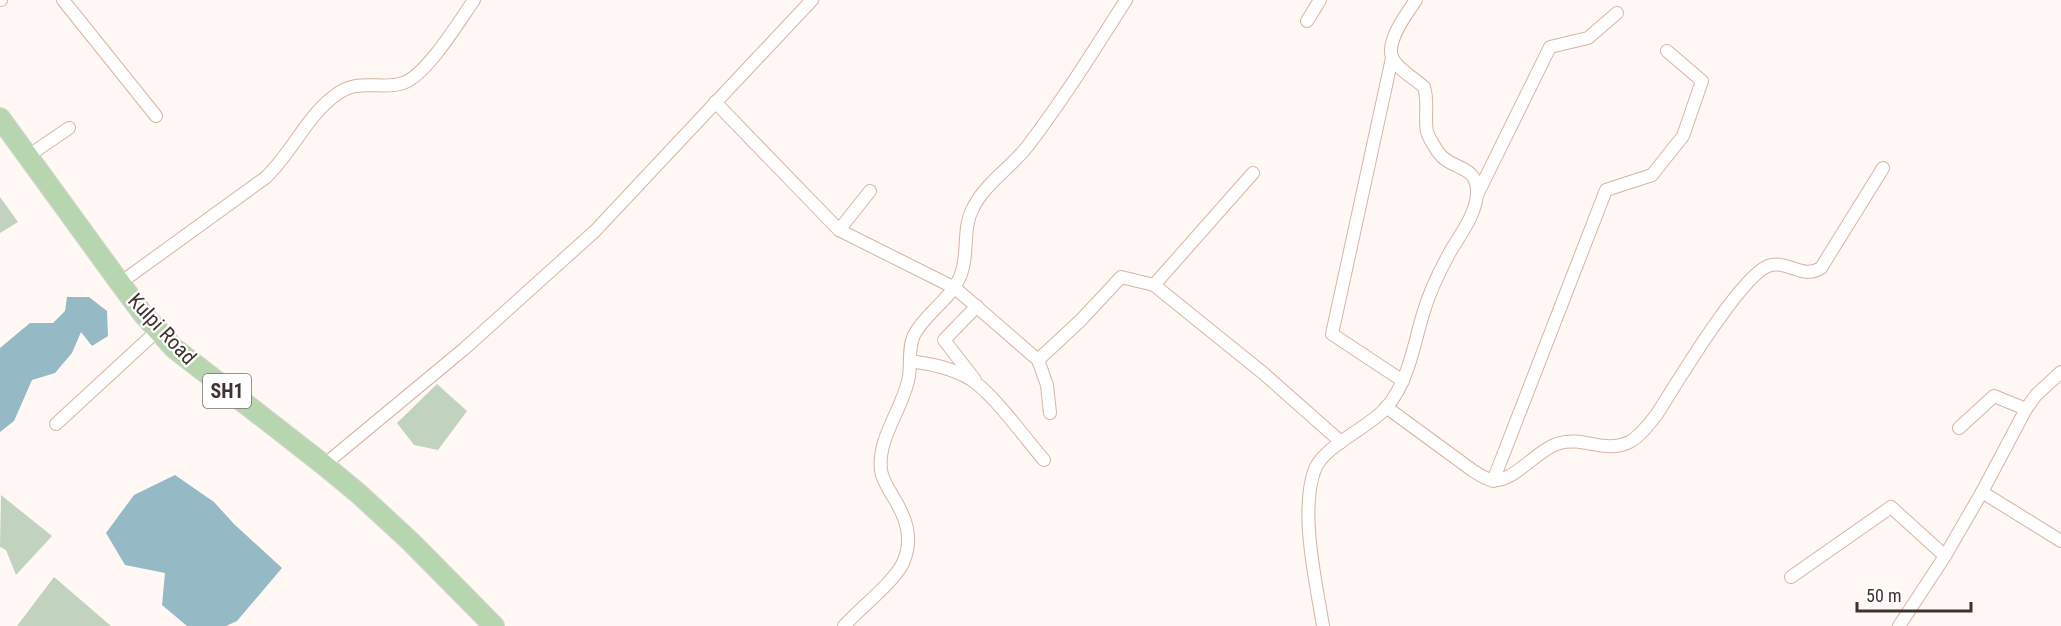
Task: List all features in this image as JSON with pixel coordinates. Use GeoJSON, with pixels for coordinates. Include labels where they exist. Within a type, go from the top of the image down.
{"type":"FeatureCollection","features":[{"type":"Feature","properties":{"kind":"main road","name":"Kulpi Road"},"geometry":{"type":"LineString","coordinates":[[0,118],[120,283],[174,348],[324,465],[410,541],[494,626]]}},
{"type":"Feature","properties":{"kind":"street"},"geometry":{"type":"LineString","coordinates":[[63,0],[156,116]]}},
{"type":"Feature","properties":{"kind":"street"},"geometry":{"type":"LineString","coordinates":[[120,283],[265,178],[285,157],[318,111],[333,96],[341,91],[363,85],[401,84],[410,80],[440,48],[474,0]]}},
{"type":"Feature","properties":{"kind":"street"},"geometry":{"type":"LineString","coordinates":[[324,465],[464,349],[595,231],[812,0]]}},
{"type":"Feature","properties":{"kind":"street"},"geometry":{"type":"LineString","coordinates":[[844,626],[893,576],[902,564],[908,548],[909,536],[906,519],[881,473],[880,456],[905,390],[909,375],[910,347],[915,335],[955,288],[962,272],[967,223],[972,208],[1020,156],[1056,109],[1126,0]]}},
{"type":"Feature","properties":{"kind":"street"},"geometry":{"type":"LineString","coordinates":[[1307,21],[1320,0]]}},
{"type":"Feature","properties":{"kind":"street"},"geometry":{"type":"LineString","coordinates":[[1403,381],[1332,334],[1392,58],[1391,50],[1397,29],[1416,0]]}},
{"type":"Feature","properties":{"kind":"street"},"geometry":{"type":"LineString","coordinates":[[1323,626],[1309,511],[1311,482],[1316,465],[1386,407],[1403,381],[1411,363],[1423,313],[1435,281],[1463,231],[1478,194],[1550,47],[1588,38],[1617,13]]}},
{"type":"Feature","properties":{"kind":"street"},"geometry":{"type":"LineString","coordinates":[[1493,481],[1606,190],[1652,175],[1683,136],[1702,81],[1667,51]]}},
{"type":"Feature","properties":{"kind":"street"},"geometry":{"type":"LineString","coordinates":[[1392,58],[1400,68],[1424,87],[1428,107],[1427,131],[1439,154],[1471,173],[1477,182],[1478,194]]}},
{"type":"Feature","properties":{"kind":"street"},"geometry":{"type":"LineString","coordinates":[[716,102],[839,230],[955,288],[1038,360],[1047,385],[1050,413]]}},
{"type":"Feature","properties":{"kind":"street"},"geometry":{"type":"LineString","coordinates":[[28,156],[69,128]]}},
{"type":"Feature","properties":{"kind":"street"},"geometry":{"type":"LineString","coordinates":[[1386,407],[1483,478],[1493,481],[1509,476],[1560,442],[1573,441],[1612,447],[1633,441],[1657,414],[1743,286],[1767,266],[1777,265],[1807,273],[1814,272],[1821,267],[1883,168]]}},
{"type":"Feature","properties":{"kind":"street"},"geometry":{"type":"LineString","coordinates":[[1154,285],[1252,172]]}},
{"type":"Feature","properties":{"kind":"street"},"geometry":{"type":"LineString","coordinates":[[839,230],[870,191]]}},
{"type":"Feature","properties":{"kind":"street"},"geometry":{"type":"LineString","coordinates":[[1038,360],[1121,278],[1154,285],[1263,373],[1341,442]]}},
{"type":"Feature","properties":{"kind":"street"},"geometry":{"type":"LineString","coordinates":[[977,306],[944,340],[1044,460]]}},
{"type":"Feature","properties":{"kind":"street"},"geometry":{"type":"LineString","coordinates":[[56,424],[158,330]]}},
{"type":"Feature","properties":{"kind":"street"},"geometry":{"type":"LineString","coordinates":[[910,361],[953,371],[970,379],[984,390]]}},
{"type":"Feature","properties":{"kind":"street"},"geometry":{"type":"LineString","coordinates":[[1899,626],[1945,556],[2026,409],[2040,390],[2060,375]]}},
{"type":"Feature","properties":{"kind":"street"},"geometry":{"type":"LineString","coordinates":[[1959,428],[1994,396],[2026,409]]}},
{"type":"Feature","properties":{"kind":"street"},"geometry":{"type":"LineString","coordinates":[[1982,492],[2061,541]]}},
{"type":"Feature","properties":{"kind":"street"},"geometry":{"type":"LineString","coordinates":[[1791,577],[1891,507],[1945,556]]}},
{"type":"Feature","properties":{"kind":"green space"},"geometry":{"type":"Polygon","coordinates":[[[0,197],[18,222],[0,233],[0,197]]]}},
{"type":"Feature","properties":{"kind":"green space"},"geometry":{"type":"Polygon","coordinates":[[[437,384],[467,411],[438,450],[414,445],[397,423],[437,384]]]}},
{"type":"Feature","properties":{"kind":"green space"},"geometry":{"type":"Polygon","coordinates":[[[1,495],[52,536],[16,575],[6,550],[0,547],[1,495]]]}},
{"type":"Feature","properties":{"kind":"green space"},"geometry":{"type":"Polygon","coordinates":[[[54,577],[111,626],[17,626],[54,577]]]}},
{"type":"Feature","properties":{"kind":"water"},"geometry":{"type":"Polygon","coordinates":[[[67,297],[89,297],[107,311],[108,336],[92,346],[81,332],[72,353],[55,373],[32,380],[14,421],[0,432],[0,348],[30,323],[53,323],[65,311],[67,297]]]}},
{"type":"Feature","properties":{"kind":"water"},"geometry":{"type":"Polygon","coordinates":[[[175,475],[214,502],[234,524],[282,568],[237,621],[226,626],[187,626],[162,605],[165,573],[125,565],[106,533],[134,495],[175,475]]]}}]}
